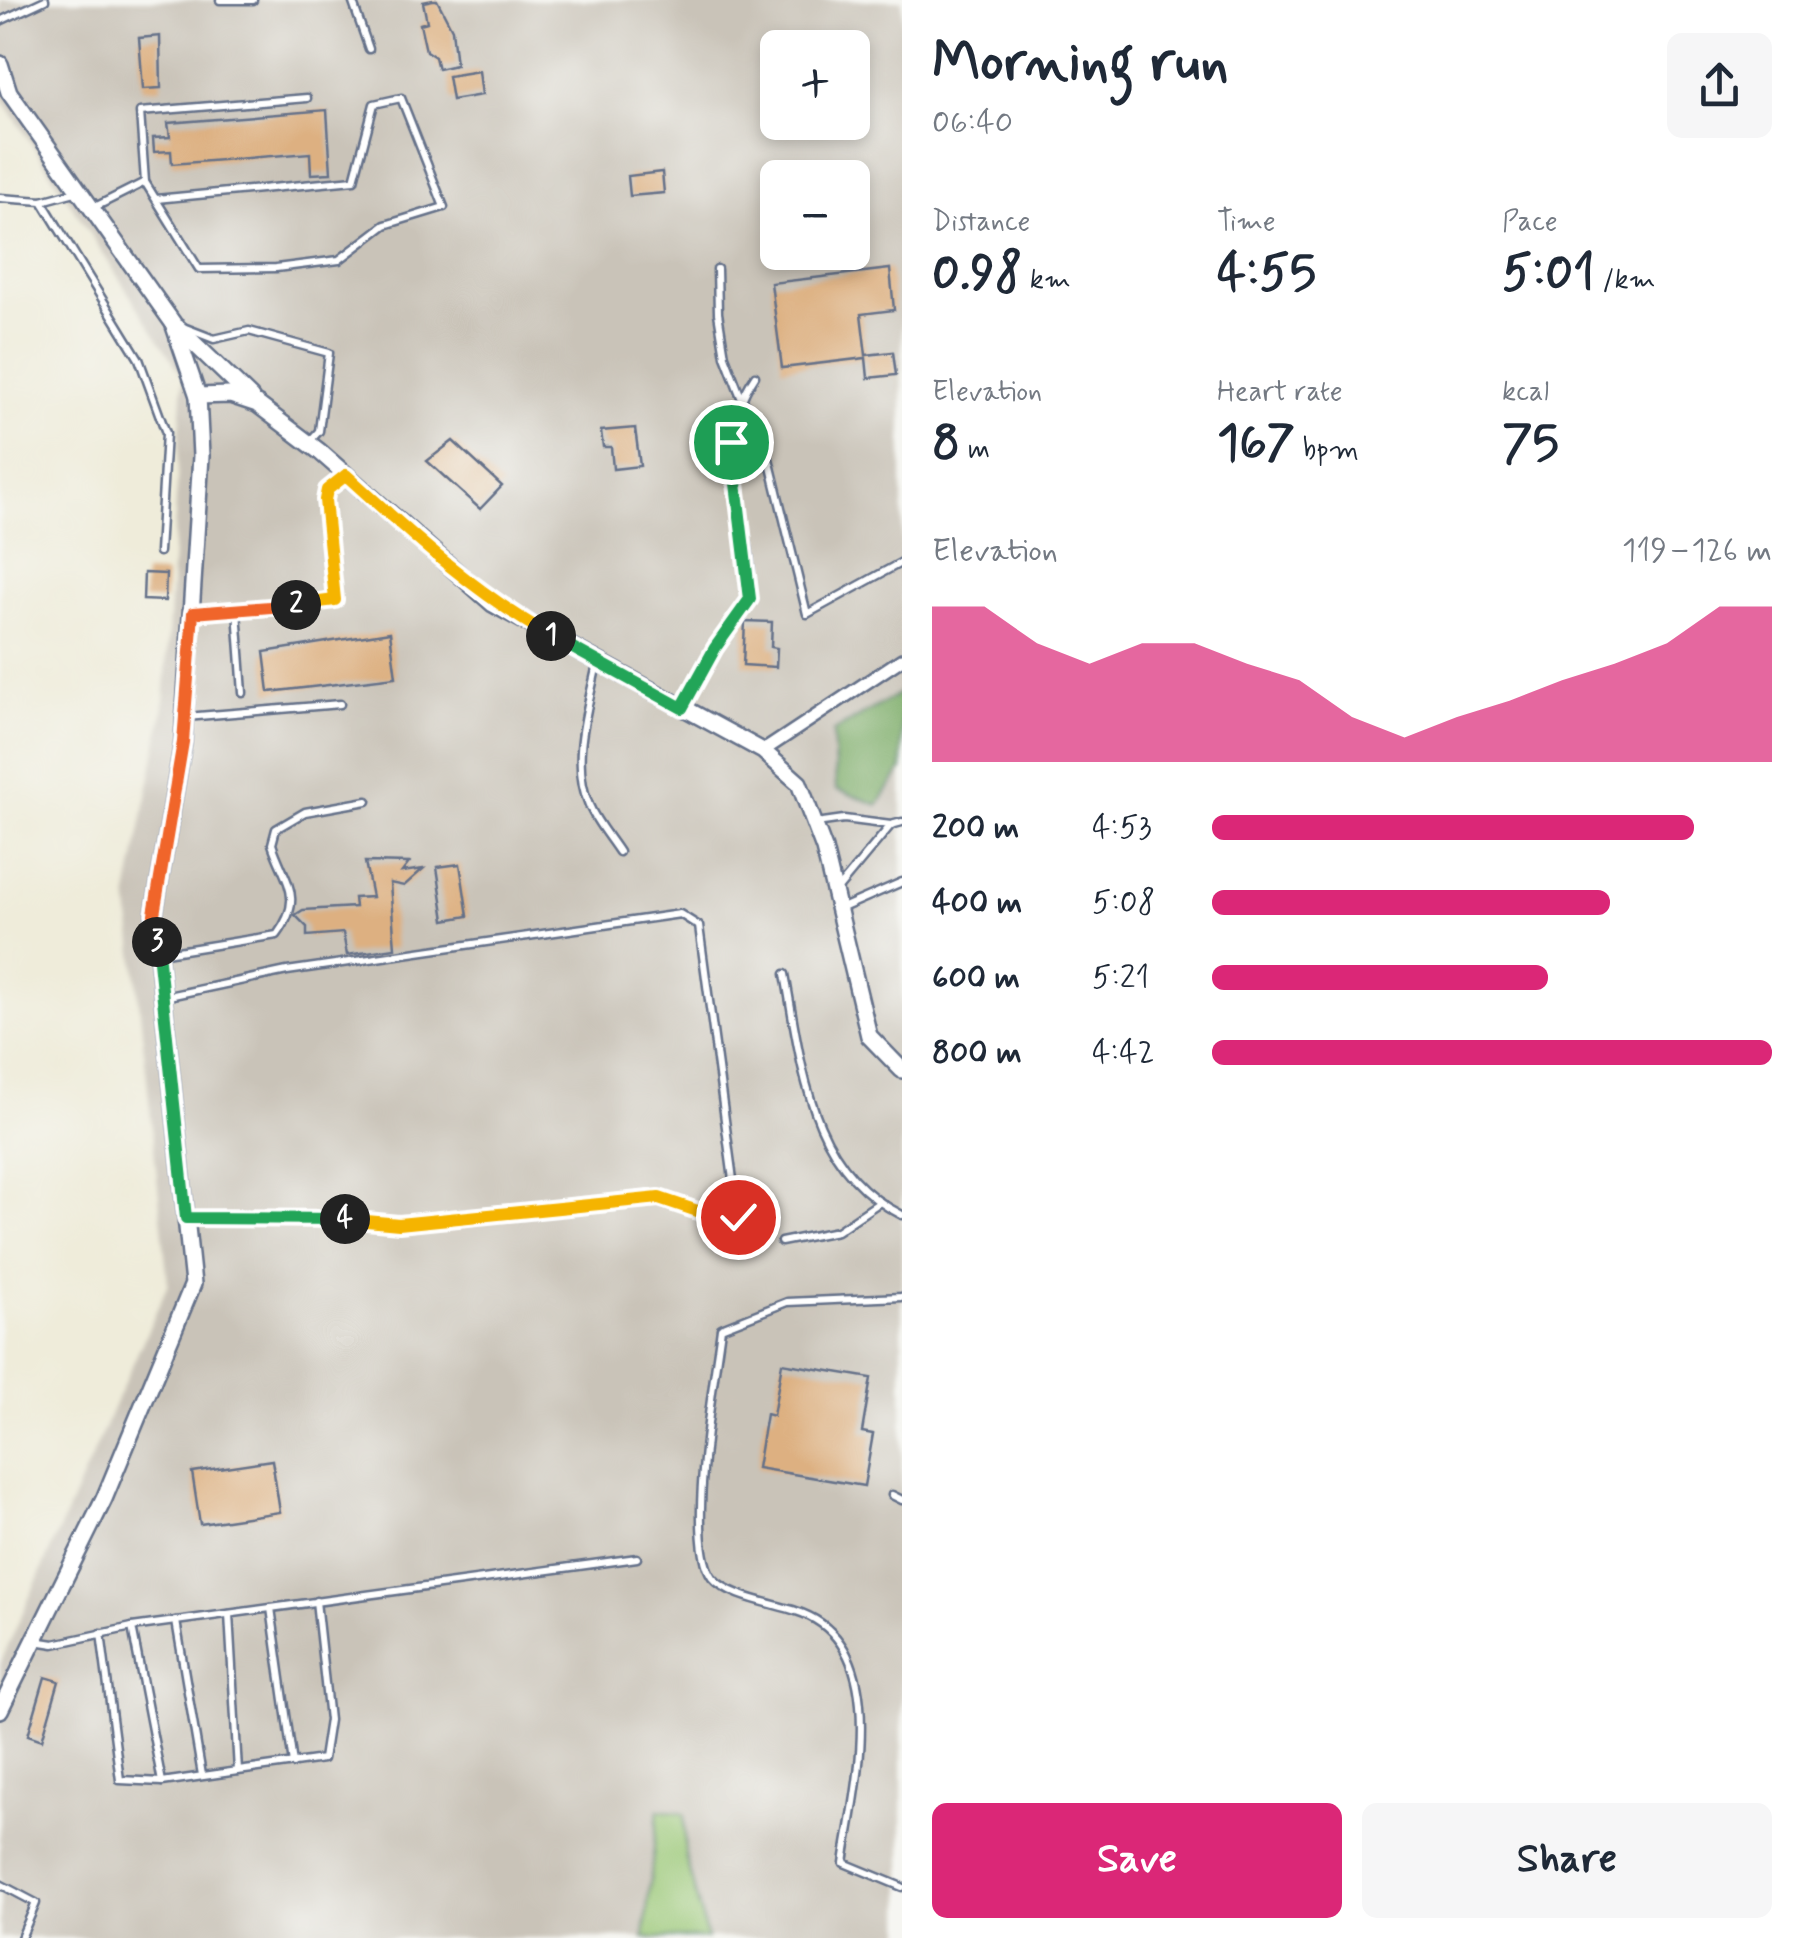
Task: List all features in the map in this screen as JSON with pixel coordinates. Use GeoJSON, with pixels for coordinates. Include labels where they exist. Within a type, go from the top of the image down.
{"type":"FeatureCollection","features":[{"type":"Feature","properties":{"kind":"main road"},"geometry":{"type":"LineString","coordinates":[[0,64],[9,92],[89,210],[173,323],[257,404],[309,442],[493,604],[763,751],[799,784],[834,892],[869,1036],[902,1070]]}},
{"type":"Feature","properties":{"kind":"main road"},"geometry":{"type":"LineString","coordinates":[[0,1710],[104,1500],[193,1284],[154,914],[185,718],[201,456],[198,396],[173,323]]}},
{"type":"Feature","properties":{"kind":"main road"},"geometry":{"type":"LineString","coordinates":[[198,396],[230,395],[257,404]]}},
{"type":"Feature","properties":{"kind":"street"},"geometry":{"type":"LineString","coordinates":[[763,751],[902,660]]}},
{"type":"Feature","properties":{"kind":"lane"},"geometry":{"type":"LineString","coordinates":[[0,21],[45,0]]}},
{"type":"Feature","properties":{"kind":"lane"},"geometry":{"type":"LineString","coordinates":[[220,0],[253,0]]}},
{"type":"Feature","properties":{"kind":"lane"},"geometry":{"type":"LineString","coordinates":[[352,0],[369,49]]}},
{"type":"Feature","properties":{"kind":"lane"},"geometry":{"type":"LineString","coordinates":[[156,200],[354,180],[374,104],[401,98],[444,208],[385,225],[339,260],[276,268],[199,269],[156,200],[145,182],[140,112],[307,98]]}},
{"type":"Feature","properties":{"kind":"lane"},"geometry":{"type":"LineString","coordinates":[[89,210],[145,182]]}},
{"type":"Feature","properties":{"kind":"lane"},"geometry":{"type":"LineString","coordinates":[[0,198],[42,201],[77,192]]}},
{"type":"Feature","properties":{"kind":"lane"},"geometry":{"type":"LineString","coordinates":[[42,201],[139,358],[166,433],[159,552]]}},
{"type":"Feature","properties":{"kind":"lane"},"geometry":{"type":"LineString","coordinates":[[717,270],[725,356],[741,397],[763,434],[807,614],[902,562]]}},
{"type":"Feature","properties":{"kind":"lane"},"geometry":{"type":"LineString","coordinates":[[173,323],[214,339],[248,332],[329,353],[319,430],[309,442]]}},
{"type":"Feature","properties":{"kind":"lane"},"geometry":{"type":"LineString","coordinates":[[682,708],[715,648],[750,599],[731,442],[741,397],[756,376]]}},
{"type":"Feature","properties":{"kind":"lane"},"geometry":{"type":"LineString","coordinates":[[193,613],[335,600],[325,500],[327,490],[346,475]]}},
{"type":"Feature","properties":{"kind":"lane"},"geometry":{"type":"LineString","coordinates":[[236,612],[244,693]]}},
{"type":"Feature","properties":{"kind":"lane"},"geometry":{"type":"LineString","coordinates":[[598,662],[584,724],[580,774],[589,806],[620,852]]}},
{"type":"Feature","properties":{"kind":"lane"},"geometry":{"type":"LineString","coordinates":[[185,718],[340,704]]}},
{"type":"Feature","properties":{"kind":"lane"},"geometry":{"type":"LineString","coordinates":[[158,954],[276,935],[291,907],[292,884],[272,844],[276,829],[305,812],[367,801]]}},
{"type":"Feature","properties":{"kind":"lane"},"geometry":{"type":"LineString","coordinates":[[814,824],[844,819],[891,825],[902,822]]}},
{"type":"Feature","properties":{"kind":"lane"},"geometry":{"type":"LineString","coordinates":[[834,892],[891,825]]}},
{"type":"Feature","properties":{"kind":"lane"},"geometry":{"type":"LineString","coordinates":[[838,910],[902,882]]}},
{"type":"Feature","properties":{"kind":"lane"},"geometry":{"type":"LineString","coordinates":[[162,997],[286,972],[680,914],[699,926],[738,1217],[733,1223],[709,1218],[659,1198],[399,1224],[236,1216],[186,1218]]}},
{"type":"Feature","properties":{"kind":"lane"},"geometry":{"type":"LineString","coordinates":[[785,974],[806,1092],[832,1154],[861,1189],[902,1215]]}},
{"type":"Feature","properties":{"kind":"lane"},"geometry":{"type":"LineString","coordinates":[[781,1242],[837,1231],[880,1202]]}},
{"type":"Feature","properties":{"kind":"lane"},"geometry":{"type":"LineString","coordinates":[[902,1297],[787,1302],[721,1328],[702,1484],[704,1557],[711,1575],[721,1586],[814,1618],[840,1640],[858,1688],[861,1720],[844,1863],[902,1887]]}},
{"type":"Feature","properties":{"kind":"lane"},"geometry":{"type":"LineString","coordinates":[[892,1495],[902,1500]]}},
{"type":"Feature","properties":{"kind":"lane"},"geometry":{"type":"LineString","coordinates":[[34,1641],[54,1644],[176,1621],[637,1558]]}},
{"type":"Feature","properties":{"kind":"lane"},"geometry":{"type":"LineString","coordinates":[[100,1633],[120,1780],[162,1782],[293,1764],[324,1759],[328,1720],[316,1602]]}},
{"type":"Feature","properties":{"kind":"lane"},"geometry":{"type":"LineString","coordinates":[[271,1608],[293,1764]]}},
{"type":"Feature","properties":{"kind":"lane"},"geometry":{"type":"LineString","coordinates":[[228,1614],[238,1770]]}},
{"type":"Feature","properties":{"kind":"lane"},"geometry":{"type":"LineString","coordinates":[[176,1621],[202,1775]]}},
{"type":"Feature","properties":{"kind":"lane"},"geometry":{"type":"LineString","coordinates":[[132,1628],[162,1782]]}},
{"type":"Feature","properties":{"kind":"lane"},"geometry":{"type":"LineString","coordinates":[[0,1884],[36,1902],[20,1938]]}},
{"type":"Feature","properties":{"kind":"shaded area"},"geometry":{"type":"Polygon","coordinates":[[[0,0],[902,0],[902,1938],[0,1938],[0,1664],[168,1284],[128,895],[164,707],[183,377],[0,95],[0,0]]]}},
{"type":"Feature","properties":{"kind":"green space"},"geometry":{"type":"Polygon","coordinates":[[[902,692],[902,769],[878,805],[836,789],[833,732],[902,692]]]}},
{"type":"Feature","properties":{"kind":"green space"},"geometry":{"type":"Polygon","coordinates":[[[658,1810],[684,1814],[685,1855],[707,1938],[644,1938],[658,1810]]]}},
{"type":"Feature","properties":{"kind":"building"},"geometry":{"type":"Polygon","coordinates":[[[437,0],[452,29],[456,65],[438,69],[435,57],[426,51],[420,24],[427,22],[423,2],[437,0]]]}},
{"type":"Feature","properties":{"kind":"building"},"geometry":{"type":"Polygon","coordinates":[[[160,36],[161,88],[143,89],[139,38],[160,36]]]}},
{"type":"Feature","properties":{"kind":"building"},"geometry":{"type":"Polygon","coordinates":[[[479,71],[482,95],[452,100],[448,76],[479,71]]]}},
{"type":"Feature","properties":{"kind":"building"},"geometry":{"type":"Polygon","coordinates":[[[327,110],[331,173],[311,174],[310,153],[172,164],[171,151],[154,152],[153,138],[170,137],[168,123],[327,110]]]}},
{"type":"Feature","properties":{"kind":"building"},"geometry":{"type":"Polygon","coordinates":[[[662,172],[664,193],[630,196],[628,176],[662,172]]]}},
{"type":"Feature","properties":{"kind":"building"},"geometry":{"type":"Polygon","coordinates":[[[890,269],[894,310],[861,314],[866,355],[893,352],[896,375],[868,378],[866,358],[782,368],[771,283],[890,269]]]}},
{"type":"Feature","properties":{"kind":"building"},"geometry":{"type":"Polygon","coordinates":[[[635,428],[640,466],[613,469],[611,447],[603,447],[601,431],[635,428]]]}},
{"type":"Feature","properties":{"kind":"building"},"geometry":{"type":"Polygon","coordinates":[[[453,441],[502,486],[480,509],[427,461],[453,441]]]}},
{"type":"Feature","properties":{"kind":"building"},"geometry":{"type":"Polygon","coordinates":[[[144,573],[166,574],[165,601],[143,600],[144,573]]]}},
{"type":"Feature","properties":{"kind":"building"},"geometry":{"type":"Polygon","coordinates":[[[745,621],[772,622],[771,647],[777,648],[776,667],[743,665],[745,621]]]}},
{"type":"Feature","properties":{"kind":"building"},"geometry":{"type":"Polygon","coordinates":[[[390,632],[396,677],[269,692],[264,652],[390,632]]]}},
{"type":"Feature","properties":{"kind":"building"},"geometry":{"type":"Polygon","coordinates":[[[365,862],[409,863],[402,872],[423,869],[404,886],[390,883],[395,948],[347,955],[343,933],[307,936],[307,927],[295,915],[303,910],[355,907],[354,898],[372,897],[365,862]]]}},
{"type":"Feature","properties":{"kind":"building"},"geometry":{"type":"Polygon","coordinates":[[[460,864],[468,916],[445,920],[437,867],[460,864]]]}},
{"type":"Feature","properties":{"kind":"building"},"geometry":{"type":"Polygon","coordinates":[[[782,1363],[871,1378],[862,1432],[873,1434],[864,1486],[757,1468],[766,1414],[773,1416],[782,1363]]]}},
{"type":"Feature","properties":{"kind":"building"},"geometry":{"type":"Polygon","coordinates":[[[272,1460],[280,1512],[200,1524],[192,1472],[272,1460]]]}},
{"type":"Feature","properties":{"kind":"building"},"geometry":{"type":"Polygon","coordinates":[[[45,1677],[59,1681],[42,1740],[28,1735],[45,1677]]]}},
{"type":"Feature","properties":{"kind":"route"},"geometry":{"type":"LineString","coordinates":[[731,442],[752,590],[682,708],[493,604],[346,475],[327,490],[327,536],[335,600],[193,613],[183,742],[154,914],[186,1218],[236,1216],[399,1224],[659,1198],[709,1218],[733,1223],[738,1217]]}}]}
